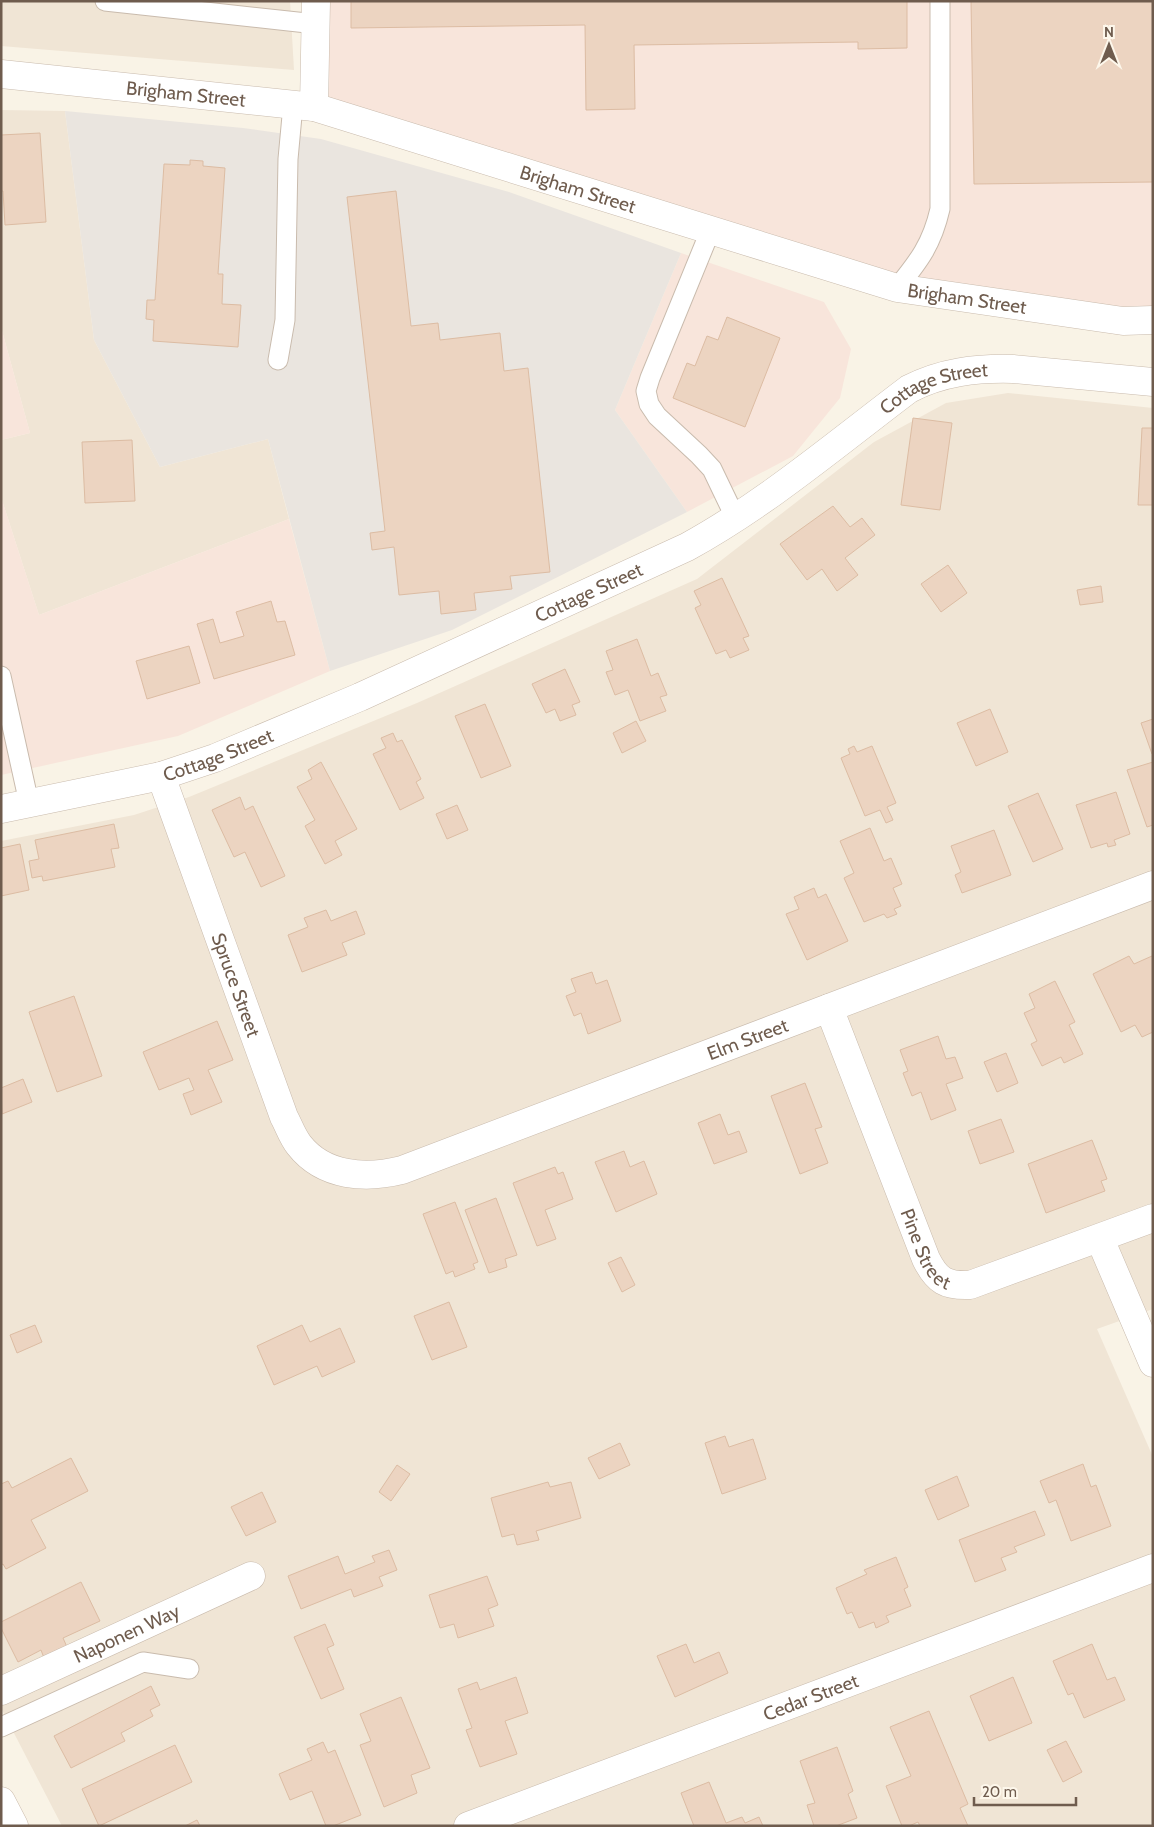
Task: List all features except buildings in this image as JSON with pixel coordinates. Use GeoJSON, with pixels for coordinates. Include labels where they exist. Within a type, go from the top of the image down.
{"type":"FeatureCollection","features":[{"type":"Feature","properties":{"kind":"street"},"geometry":{"type":"LineString","coordinates":[[304,106],[316,13]]}},
{"type":"Feature","properties":{"kind":"street","name":"Brigham Street"},"geometry":{"type":"LineString","coordinates":[[1,74],[304,106],[711,229],[897,288],[1123,321],[1153,320]]}},
{"type":"Feature","properties":{"kind":"street","name":"Cottage Street"},"geometry":{"type":"LineString","coordinates":[[1,809],[161,776],[215,758],[360,697],[687,547],[736,519],[909,389],[925,381],[944,374],[990,368],[1153,382]]}},
{"type":"Feature","properties":{"kind":"street","name":"Spruce Street"},"geometry":{"type":"LineString","coordinates":[[161,776],[284,1117],[299,1145],[310,1157],[340,1172]]}},
{"type":"Feature","properties":{"kind":"street","name":"Elm Street"},"geometry":{"type":"LineString","coordinates":[[340,1172],[354,1176],[370,1176],[384,1175],[402,1170],[1153,884]]}},
{"type":"Feature","properties":{"kind":"street","name":"Pine Street"},"geometry":{"type":"LineString","coordinates":[[829,1008],[926,1259],[932,1272],[943,1282],[956,1286],[970,1285],[1153,1218]]}},
{"type":"Feature","properties":{"kind":"street"},"geometry":{"type":"LineString","coordinates":[[1100,1239],[1153,1363]]}},
{"type":"Feature","properties":{"kind":"street","name":"Cedar Street"},"geometry":{"type":"LineString","coordinates":[[468,1826],[1153,1568]]}},
{"type":"Feature","properties":{"kind":"street","name":"Naponen Way"},"geometry":{"type":"LineString","coordinates":[[1,1691],[251,1576]]}},
{"type":"Feature","properties":{"kind":"street"},"geometry":{"type":"LineString","coordinates":[[1,1801],[14,1826]]}},
{"type":"Feature","properties":{"kind":"lane"},"geometry":{"type":"LineString","coordinates":[[104,1],[316,13]]}},
{"type":"Feature","properties":{"kind":"lane"},"geometry":{"type":"LineString","coordinates":[[897,288],[929,244],[936,227],[940,209],[940,1]]}},
{"type":"Feature","properties":{"kind":"lane"},"geometry":{"type":"LineString","coordinates":[[278,360],[285,320],[288,159],[304,106]]}},
{"type":"Feature","properties":{"kind":"lane"},"geometry":{"type":"LineString","coordinates":[[711,229],[646,391],[649,404],[657,416],[699,454],[712,469],[736,519]]}},
{"type":"Feature","properties":{"kind":"lane"},"geometry":{"type":"LineString","coordinates":[[1,676],[29,803]]}},
{"type":"Feature","properties":{"kind":"lane"},"geometry":{"type":"LineString","coordinates":[[1,1727],[143,1662],[189,1669]]}},
{"type":"Feature","properties":{"kind":"shaded area"},"geometry":{"type":"Polygon","coordinates":[[[1,1],[290,1],[294,70],[1,46],[1,1]]]}},
{"type":"Feature","properties":{"kind":"shaded area"},"geometry":{"type":"Polygon","coordinates":[[[315,1],[1153,1],[1153,320],[897,288],[314,107],[315,1]]]}},
{"type":"Feature","properties":{"kind":"shaded area"},"geometry":{"type":"Polygon","coordinates":[[[1,110],[65,111],[94,340],[160,467],[268,439],[289,519],[39,615],[1,497],[1,440],[30,433],[1,327],[1,110]]]}},
{"type":"Feature","properties":{"kind":"shaded area"},"geometry":{"type":"Polygon","coordinates":[[[65,111],[243,128],[321,139],[509,192],[681,253],[615,410],[687,512],[452,630],[330,671],[268,439],[160,467],[94,340],[65,111]]]}},
{"type":"Feature","properties":{"kind":"shaded area"},"geometry":{"type":"Polygon","coordinates":[[[681,253],[824,302],[851,349],[840,398],[793,456],[687,512],[615,410],[681,253]]]}},
{"type":"Feature","properties":{"kind":"shaded area"},"geometry":{"type":"Polygon","coordinates":[[[1,327],[30,433],[1,440],[1,327]]]}},
{"type":"Feature","properties":{"kind":"shaded area"},"geometry":{"type":"Polygon","coordinates":[[[1008,393],[1153,408],[1153,1309],[1097,1329],[1153,1457],[1153,1826],[62,1826],[1,1708],[1,841],[134,815],[189,797],[417,703],[697,579],[874,442],[946,403],[1008,393]]]}},
{"type":"Feature","properties":{"kind":"shaded area"},"geometry":{"type":"Polygon","coordinates":[[[1,497],[39,615],[289,519],[330,671],[178,736],[1,775],[1,497]]]}}]}
